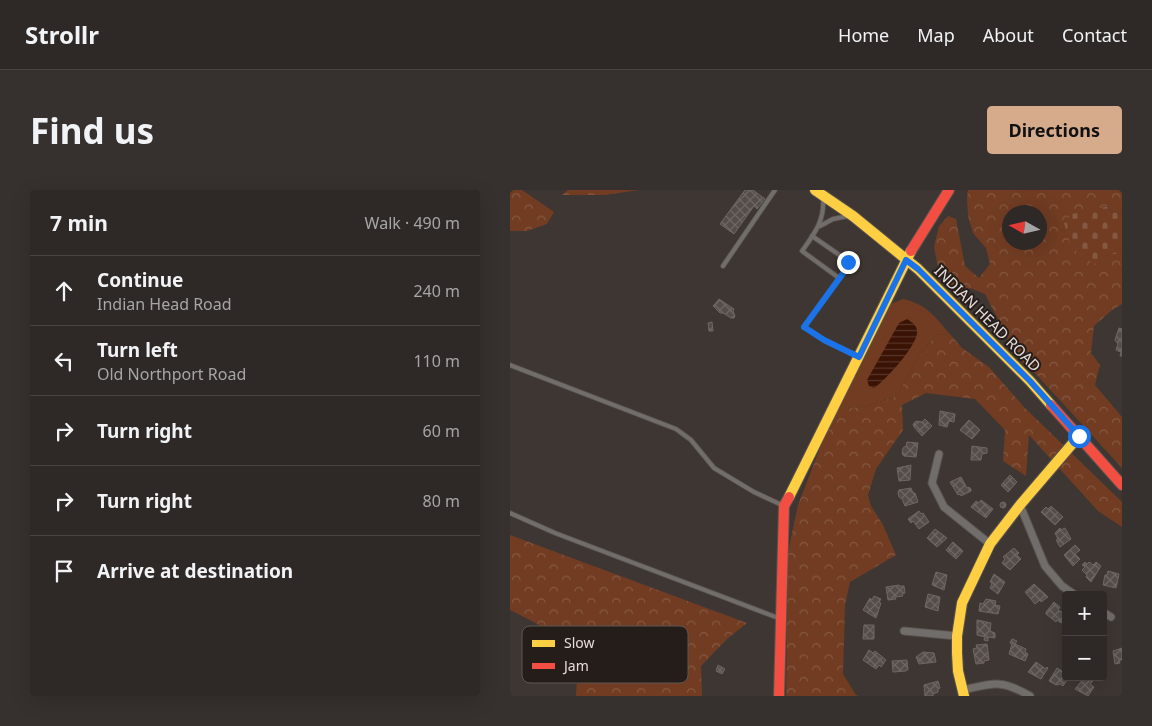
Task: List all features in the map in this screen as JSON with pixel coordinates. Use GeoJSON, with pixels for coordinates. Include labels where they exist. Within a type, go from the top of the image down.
{"type":"FeatureCollection","features":[{"type":"Feature","properties":{"kind":"main road"},"geometry":{"type":"LineString","coordinates":[[779,696],[784,506],[906,260],[949,190]]}},
{"type":"Feature","properties":{"kind":"main road","name":"INDIAN HEAD ROAD"},"geometry":{"type":"LineString","coordinates":[[819,192],[853,216],[918,269],[1030,381],[1122,485]]}},
{"type":"Feature","properties":{"kind":"main road"},"geometry":{"type":"LineString","coordinates":[[964,693],[958,671],[957,636],[962,603],[990,544],[1020,505],[1079,436]]}},
{"type":"Feature","properties":{"kind":"street"},"geometry":{"type":"LineString","coordinates":[[939,454],[932,483],[944,507],[990,544]]}},
{"type":"Feature","properties":{"kind":"street"},"geometry":{"type":"LineString","coordinates":[[1020,505],[1045,566],[1062,586],[1070,591]]}},
{"type":"Feature","properties":{"kind":"street"},"geometry":{"type":"LineString","coordinates":[[1107,614],[1111,617]]}},
{"type":"Feature","properties":{"kind":"street"},"geometry":{"type":"LineString","coordinates":[[904,631],[957,636]]}},
{"type":"Feature","properties":{"kind":"street"},"geometry":{"type":"LineString","coordinates":[[964,693],[988,684],[1003,684],[1030,696]]}},
{"type":"Feature","properties":{"kind":"lane"},"geometry":{"type":"LineString","coordinates":[[723,266],[775,190]]}},
{"type":"Feature","properties":{"kind":"lane"},"geometry":{"type":"LineString","coordinates":[[819,192],[824,210],[820,226]]}},
{"type":"Feature","properties":{"kind":"lane"},"geometry":{"type":"LineString","coordinates":[[839,278],[802,251],[820,226],[833,218],[853,216]]}},
{"type":"Feature","properties":{"kind":"lane"},"geometry":{"type":"LineString","coordinates":[[812,236],[848,262],[847,268],[804,327],[824,340],[859,357]]}},
{"type":"Feature","properties":{"kind":"lane"},"geometry":{"type":"LineString","coordinates":[[510,365],[676,429],[691,440],[714,468],[754,492],[784,506]]}},
{"type":"Feature","properties":{"kind":"lane"},"geometry":{"type":"LineString","coordinates":[[510,513],[781,618]]}},
{"type":"Feature","properties":{"kind":"green space"},"geometry":{"type":"Polygon","coordinates":[[[510,190],[522,190],[554,212],[547,224],[527,231],[510,231],[510,190]]]}},
{"type":"Feature","properties":{"kind":"green space"},"geometry":{"type":"Polygon","coordinates":[[[568,190],[639,190],[605,195],[562,195],[568,190]]]}},
{"type":"Feature","properties":{"kind":"green space"},"geometry":{"type":"Polygon","coordinates":[[[968,190],[1122,190],[1122,215],[1108,209],[1109,206],[1103,207],[1107,256],[1122,252],[1122,304],[1094,326],[1091,353],[1100,365],[1095,385],[1122,417],[1122,468],[1035,373],[1017,357],[985,294],[970,288],[963,296],[952,290],[938,267],[934,247],[939,226],[948,216],[956,219],[965,266],[979,278],[990,264],[986,248],[973,233],[968,216],[968,190]]]}},
{"type":"Feature","properties":{"kind":"green space"},"geometry":{"type":"Polygon","coordinates":[[[1109,206],[1108,209],[1122,215],[1122,252],[1107,256],[1094,264],[1071,247],[1064,223],[1072,214],[1109,206]]]}},
{"type":"Feature","properties":{"kind":"green space"},"geometry":{"type":"Polygon","coordinates":[[[903,299],[924,308],[950,334],[936,335],[918,357],[897,396],[867,406],[845,409],[824,438],[891,304],[903,299]]]}},
{"type":"Feature","properties":{"kind":"green space"},"geometry":{"type":"Polygon","coordinates":[[[950,334],[962,348],[989,367],[1024,407],[1122,502],[1122,527],[1098,511],[1029,435],[1026,476],[1003,461],[1005,430],[975,399],[926,393],[902,405],[903,430],[876,469],[868,495],[871,506],[883,525],[896,555],[850,582],[845,605],[843,674],[856,695],[859,696],[786,696],[788,552],[798,505],[824,438],[844,409],[867,406],[897,396],[918,357],[936,335],[950,334]]]}},
{"type":"Feature","properties":{"kind":"green space"},"geometry":{"type":"Polygon","coordinates":[[[510,535],[747,623],[727,639],[701,666],[702,696],[576,696],[577,683],[688,683],[688,626],[540,626],[510,610],[510,535]]]}},
{"type":"Feature","properties":{"kind":"shaded area"},"geometry":{"type":"Polygon","coordinates":[[[907,319],[917,330],[913,344],[886,378],[874,388],[869,386],[867,380],[899,323],[907,319]]]}},
{"type":"Feature","properties":{"kind":"building"},"geometry":{"type":"Polygon","coordinates":[[[745,190],[753,190],[765,199],[757,209],[754,206],[734,234],[720,224],[745,190]]]}},
{"type":"Feature","properties":{"kind":"building"},"geometry":{"type":"Polygon","coordinates":[[[719,299],[734,309],[734,318],[720,313],[713,306],[719,299]]]}},
{"type":"Feature","properties":{"kind":"building"},"geometry":{"type":"Polygon","coordinates":[[[712,322],[713,331],[709,331],[708,323],[712,322]]]}},
{"type":"Feature","properties":{"kind":"building"},"geometry":{"type":"Polygon","coordinates":[[[1119,328],[1122,329],[1122,356],[1120,356],[1121,352],[1116,350],[1118,344],[1115,340],[1119,328]]]}},
{"type":"Feature","properties":{"kind":"building"},"geometry":{"type":"Polygon","coordinates":[[[940,411],[955,414],[954,422],[949,421],[947,427],[939,425],[940,411]]]}},
{"type":"Feature","properties":{"kind":"building"},"geometry":{"type":"Polygon","coordinates":[[[925,419],[932,426],[922,436],[913,424],[916,421],[922,422],[925,419]]]}},
{"type":"Feature","properties":{"kind":"building"},"geometry":{"type":"Polygon","coordinates":[[[969,420],[980,430],[972,439],[960,430],[969,420]]]}},
{"type":"Feature","properties":{"kind":"building"},"geometry":{"type":"Polygon","coordinates":[[[907,442],[918,443],[916,457],[904,456],[902,454],[907,442]]]}},
{"type":"Feature","properties":{"kind":"building"},"geometry":{"type":"Polygon","coordinates":[[[972,446],[987,448],[987,453],[982,454],[981,460],[971,460],[972,446]]]}},
{"type":"Feature","properties":{"kind":"building"},"geometry":{"type":"Polygon","coordinates":[[[911,465],[910,480],[899,481],[897,468],[911,465]]]}},
{"type":"Feature","properties":{"kind":"building"},"geometry":{"type":"Polygon","coordinates":[[[1010,475],[1017,482],[1008,492],[1001,485],[1010,475]]]}},
{"type":"Feature","properties":{"kind":"building"},"geometry":{"type":"Polygon","coordinates":[[[961,477],[967,488],[969,487],[971,491],[961,496],[960,494],[958,495],[950,482],[961,477]]]}},
{"type":"Feature","properties":{"kind":"building"},"geometry":{"type":"Polygon","coordinates":[[[911,488],[918,502],[905,506],[899,497],[899,490],[911,488]]]}},
{"type":"Feature","properties":{"kind":"building"},"geometry":{"type":"Polygon","coordinates":[[[981,500],[993,509],[986,518],[971,507],[976,501],[979,503],[981,500]]]}},
{"type":"Feature","properties":{"kind":"building"},"geometry":{"type":"Polygon","coordinates":[[[1003,502],[1006,505],[1003,508],[1000,505],[1003,502]]]}},
{"type":"Feature","properties":{"kind":"building"},"geometry":{"type":"Polygon","coordinates":[[[1051,506],[1063,517],[1055,525],[1041,512],[1046,507],[1048,509],[1051,506]]]}},
{"type":"Feature","properties":{"kind":"building"},"geometry":{"type":"Polygon","coordinates":[[[919,511],[921,514],[923,513],[929,522],[919,529],[913,521],[911,523],[908,519],[919,511]]]}},
{"type":"Feature","properties":{"kind":"building"},"geometry":{"type":"Polygon","coordinates":[[[1060,528],[1061,530],[1065,528],[1071,539],[1060,547],[1055,533],[1060,528]]]}},
{"type":"Feature","properties":{"kind":"building"},"geometry":{"type":"Polygon","coordinates":[[[935,529],[947,538],[937,547],[927,538],[935,529]]]}},
{"type":"Feature","properties":{"kind":"building"},"geometry":{"type":"Polygon","coordinates":[[[953,542],[963,551],[956,559],[946,550],[953,542]]]}},
{"type":"Feature","properties":{"kind":"building"},"geometry":{"type":"Polygon","coordinates":[[[1075,545],[1080,550],[1075,554],[1080,559],[1073,566],[1064,555],[1075,545]]]}},
{"type":"Feature","properties":{"kind":"building"},"geometry":{"type":"Polygon","coordinates":[[[1014,548],[1019,553],[1017,555],[1021,559],[1010,570],[1002,563],[1005,559],[1003,557],[1014,548]]]}},
{"type":"Feature","properties":{"kind":"building"},"geometry":{"type":"Polygon","coordinates":[[[1085,562],[1093,565],[1096,562],[1101,566],[1091,582],[1082,570],[1085,567],[1082,565],[1085,562]]]}},
{"type":"Feature","properties":{"kind":"building"},"geometry":{"type":"Polygon","coordinates":[[[1108,571],[1119,574],[1116,588],[1103,585],[1108,571]]]}},
{"type":"Feature","properties":{"kind":"building"},"geometry":{"type":"Polygon","coordinates":[[[936,572],[947,575],[944,590],[932,585],[936,572]]]}},
{"type":"Feature","properties":{"kind":"building"},"geometry":{"type":"Polygon","coordinates":[[[994,574],[1005,582],[998,594],[990,588],[992,583],[990,582],[994,574]]]}},
{"type":"Feature","properties":{"kind":"building"},"geometry":{"type":"Polygon","coordinates":[[[1034,584],[1048,597],[1035,604],[1025,592],[1034,584]]]}},
{"type":"Feature","properties":{"kind":"building"},"geometry":{"type":"Polygon","coordinates":[[[904,586],[905,593],[902,594],[903,596],[888,600],[886,587],[904,586]]]}},
{"type":"Feature","properties":{"kind":"building"},"geometry":{"type":"Polygon","coordinates":[[[928,594],[940,597],[938,611],[925,607],[928,594]]]}},
{"type":"Feature","properties":{"kind":"building"},"geometry":{"type":"Polygon","coordinates":[[[874,596],[881,599],[876,618],[863,610],[870,598],[872,600],[874,596]]]}},
{"type":"Feature","properties":{"kind":"building"},"geometry":{"type":"Polygon","coordinates":[[[986,599],[996,601],[995,605],[1000,606],[998,614],[979,611],[980,603],[983,604],[986,599]]]}},
{"type":"Feature","properties":{"kind":"building"},"geometry":{"type":"Polygon","coordinates":[[[1054,602],[1060,607],[1058,610],[1062,612],[1062,622],[1061,623],[1057,620],[1056,622],[1046,612],[1054,602]]]}},
{"type":"Feature","properties":{"kind":"building"},"geometry":{"type":"Polygon","coordinates":[[[977,620],[991,623],[990,631],[995,633],[995,638],[988,637],[988,641],[984,640],[985,637],[977,635],[977,620]]]}},
{"type":"Feature","properties":{"kind":"building"},"geometry":{"type":"Polygon","coordinates":[[[864,625],[874,625],[874,639],[863,639],[864,625]]]}},
{"type":"Feature","properties":{"kind":"building"},"geometry":{"type":"Polygon","coordinates":[[[1012,639],[1017,641],[1015,644],[1026,649],[1025,652],[1028,654],[1025,661],[1009,654],[1012,639]]]}},
{"type":"Feature","properties":{"kind":"building"},"geometry":{"type":"Polygon","coordinates":[[[987,644],[989,660],[976,664],[973,649],[977,648],[976,645],[987,644]]]}},
{"type":"Feature","properties":{"kind":"building"},"geometry":{"type":"Polygon","coordinates":[[[1122,648],[1122,660],[1119,660],[1120,663],[1115,664],[1113,651],[1122,648]]]}},
{"type":"Feature","properties":{"kind":"building"},"geometry":{"type":"Polygon","coordinates":[[[869,650],[873,653],[875,651],[886,660],[881,667],[879,665],[876,669],[863,660],[869,650]]]}},
{"type":"Feature","properties":{"kind":"building"},"geometry":{"type":"Polygon","coordinates":[[[923,652],[934,653],[936,662],[919,664],[916,657],[923,652]]]}},
{"type":"Feature","properties":{"kind":"building"},"geometry":{"type":"Polygon","coordinates":[[[907,660],[908,670],[893,672],[892,661],[907,660]]]}},
{"type":"Feature","properties":{"kind":"building"},"geometry":{"type":"Polygon","coordinates":[[[1036,662],[1046,669],[1048,668],[1041,679],[1028,672],[1036,662]]]}},
{"type":"Feature","properties":{"kind":"building"},"geometry":{"type":"Polygon","coordinates":[[[718,665],[725,669],[722,674],[716,671],[718,665]]]}},
{"type":"Feature","properties":{"kind":"building"},"geometry":{"type":"Polygon","coordinates":[[[1057,668],[1062,671],[1062,681],[1066,681],[1063,686],[1049,681],[1057,668]]]}},
{"type":"Feature","properties":{"kind":"building"},"geometry":{"type":"Polygon","coordinates":[[[938,681],[940,688],[938,692],[933,694],[933,696],[925,696],[924,685],[938,681]]]}},
{"type":"Feature","properties":{"kind":"building"},"geometry":{"type":"Polygon","coordinates":[[[1082,681],[1093,681],[1090,684],[1094,687],[1088,696],[1075,689],[1082,681]]]}},
{"type":"Feature","properties":{"kind":"traffic: slow"},"geometry":{"type":"LineString","coordinates":[[815,190],[853,216],[918,269],[1030,381],[1051,405]]}},
{"type":"Feature","properties":{"kind":"traffic: slow"},"geometry":{"type":"LineString","coordinates":[[789,497],[911,251]]}},
{"type":"Feature","properties":{"kind":"traffic: slow"},"geometry":{"type":"LineString","coordinates":[[964,696],[958,671],[957,653],[957,636],[962,603],[990,544],[1020,505],[1079,436]]}},
{"type":"Feature","properties":{"kind":"traffic: jam"},"geometry":{"type":"LineString","coordinates":[[911,251],[949,190]]}},
{"type":"Feature","properties":{"kind":"traffic: jam"},"geometry":{"type":"LineString","coordinates":[[1051,405],[1122,485]]}},
{"type":"Feature","properties":{"kind":"traffic: jam"},"geometry":{"type":"LineString","coordinates":[[779,696],[784,506],[789,497]]}},
{"type":"Feature","properties":{"kind":"route"},"geometry":{"type":"LineString","coordinates":[[848,262],[847,268],[804,327],[824,340],[859,357],[906,260],[918,269],[1030,381],[1079,436]]}}]}
